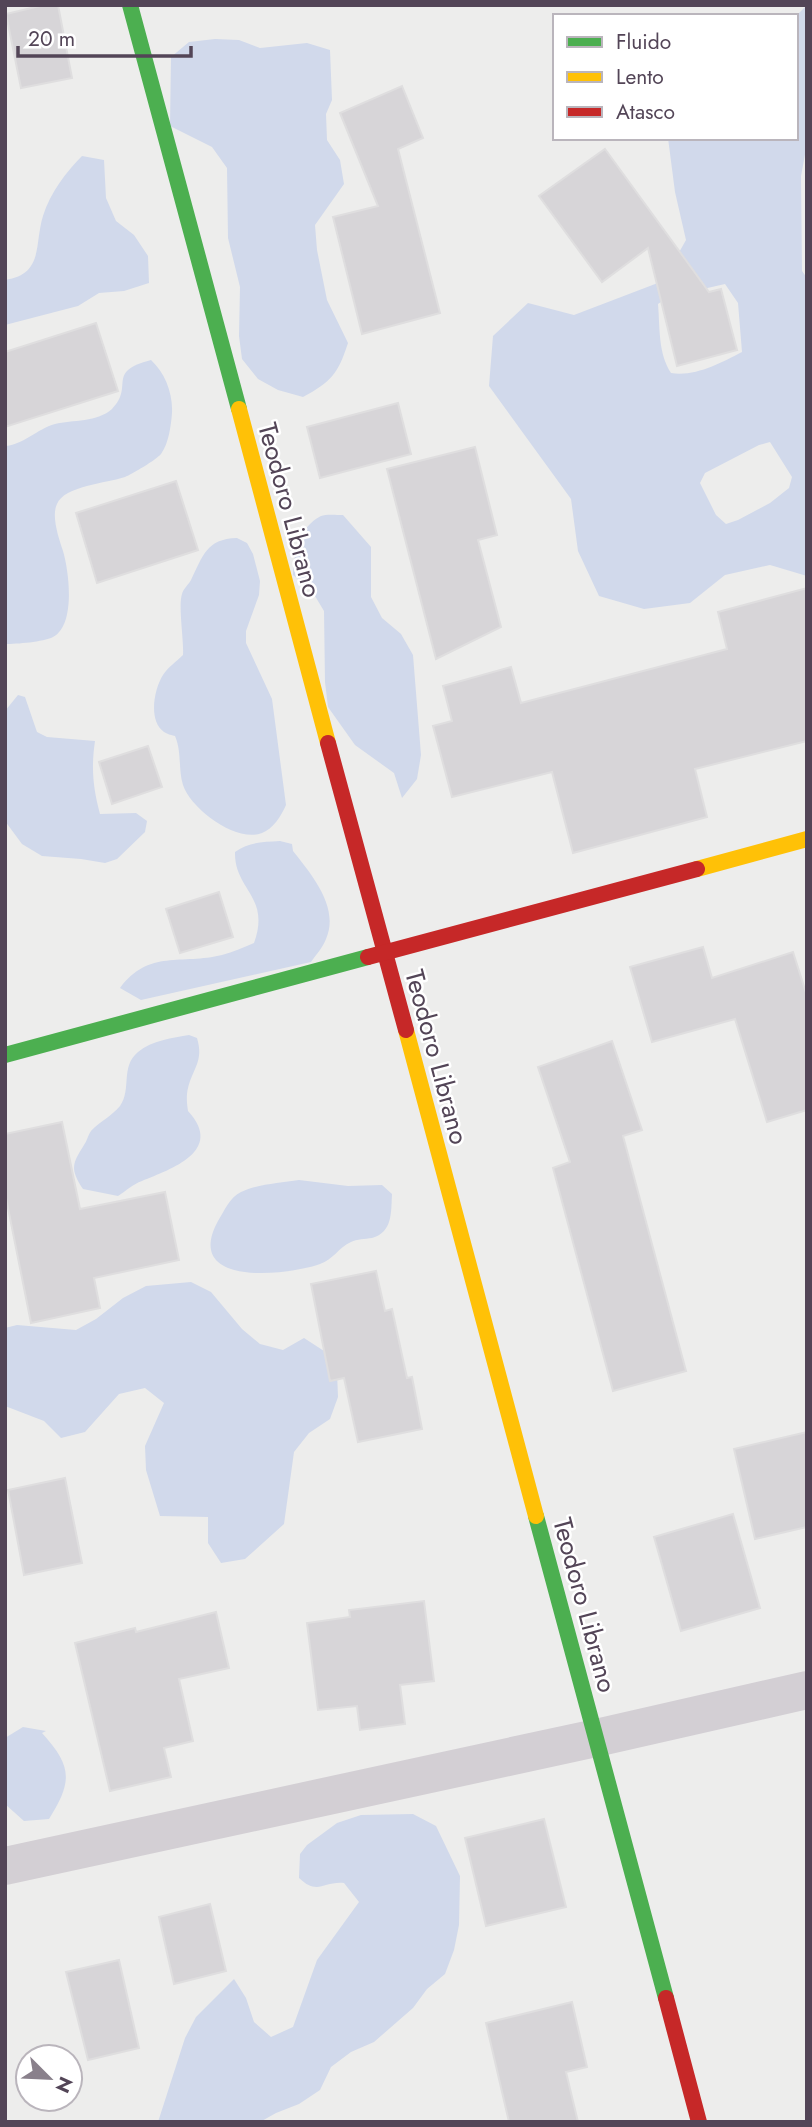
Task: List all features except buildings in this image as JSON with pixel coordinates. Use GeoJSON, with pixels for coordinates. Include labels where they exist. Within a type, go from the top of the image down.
{"type":"FeatureCollection","features":[{"type":"Feature","properties":{"kind":"main road","name":"Teodoro Librano"},"geometry":{"type":"LineString","coordinates":[[130,5],[699,2122]]}},
{"type":"Feature","properties":{"kind":"main road"},"geometry":{"type":"LineString","coordinates":[[5,1055],[807,839]]}},
{"type":"Feature","properties":{"kind":"street"},"geometry":{"type":"LineString","coordinates":[[5,1866],[807,1690]]}},
{"type":"Feature","properties":{"kind":"shaded area"},"geometry":{"type":"Polygon","coordinates":[[[807,5],[807,144],[801,176],[802,271],[807,278],[807,576],[770,565],[725,575],[690,603],[644,609],[599,596],[578,551],[571,499],[489,386],[493,336],[528,303],[574,315],[663,281],[686,240],[675,192],[668,140],[798,140],[798,14],[807,5]],[[725,284],[668,297],[658,304],[662,349],[671,373],[698,371],[742,352],[738,303],[725,284]],[[770,442],[705,473],[700,483],[716,515],[726,524],[770,503],[789,488],[792,477],[770,442]]]}},
{"type":"Feature","properties":{"kind":"shaded area"},"geometry":{"type":"Polygon","coordinates":[[[239,40],[260,48],[307,43],[330,50],[332,100],[326,114],[327,140],[340,160],[344,184],[315,225],[327,300],[348,343],[332,376],[303,397],[278,390],[258,379],[242,359],[239,336],[240,287],[228,238],[227,168],[212,147],[170,126],[171,57],[189,42],[239,40]]]}},
{"type":"Feature","properties":{"kind":"shaded area"},"geometry":{"type":"Polygon","coordinates":[[[82,156],[104,160],[106,198],[116,221],[134,235],[148,256],[149,283],[124,291],[99,293],[78,306],[5,325],[5,280],[26,272],[32,265],[43,216],[50,199],[64,176],[82,156]]]}},
{"type":"Feature","properties":{"kind":"shaded area"},"geometry":{"type":"Polygon","coordinates":[[[151,360],[164,377],[171,398],[171,423],[164,450],[154,460],[125,477],[77,489],[61,498],[55,515],[69,584],[65,621],[60,631],[49,639],[5,644],[5,446],[18,443],[55,424],[106,413],[118,401],[129,369],[151,360]]]}},
{"type":"Feature","properties":{"kind":"shaded area"},"geometry":{"type":"Polygon","coordinates":[[[343,515],[371,547],[371,597],[382,618],[401,634],[413,655],[421,755],[417,779],[402,798],[394,773],[355,745],[328,707],[324,611],[312,591],[293,575],[296,550],[307,527],[321,516],[343,515]]]}},
{"type":"Feature","properties":{"kind":"shaded area"},"geometry":{"type":"Polygon","coordinates":[[[237,538],[247,543],[253,554],[260,581],[259,595],[246,631],[246,643],[272,699],[286,805],[270,828],[251,835],[228,829],[195,804],[183,785],[175,736],[165,733],[159,727],[154,713],[155,696],[163,675],[183,655],[183,592],[212,545],[237,538]]]}},
{"type":"Feature","properties":{"kind":"shaded area"},"geometry":{"type":"Polygon","coordinates":[[[18,695],[25,697],[37,732],[47,737],[95,741],[93,778],[100,814],[136,813],[147,821],[145,832],[117,859],[105,863],[42,856],[22,844],[5,821],[5,711],[18,695]]]}},
{"type":"Feature","properties":{"kind":"shaded area"},"geometry":{"type":"Polygon","coordinates":[[[280,841],[292,844],[293,851],[322,892],[326,903],[329,927],[325,942],[311,962],[141,1000],[120,988],[131,976],[154,963],[222,955],[254,943],[258,914],[240,876],[235,852],[251,844],[280,841]]]}},
{"type":"Feature","properties":{"kind":"shaded area"},"geometry":{"type":"Polygon","coordinates":[[[189,1035],[197,1038],[199,1046],[199,1059],[187,1091],[188,1111],[198,1125],[200,1137],[197,1148],[179,1164],[136,1184],[118,1196],[83,1189],[74,1171],[75,1162],[91,1131],[120,1106],[129,1064],[133,1058],[150,1045],[189,1035]]]}},
{"type":"Feature","properties":{"kind":"shaded area"},"geometry":{"type":"Polygon","coordinates":[[[299,1180],[348,1186],[382,1185],[392,1194],[390,1220],[379,1235],[351,1242],[325,1262],[285,1272],[243,1272],[225,1267],[214,1257],[211,1242],[218,1221],[233,1198],[255,1187],[299,1180]]]}},
{"type":"Feature","properties":{"kind":"shaded area"},"geometry":{"type":"Polygon","coordinates":[[[191,1282],[211,1292],[242,1329],[260,1344],[283,1350],[304,1338],[324,1351],[337,1372],[338,1397],[330,1419],[309,1433],[294,1452],[284,1524],[245,1559],[221,1563],[208,1543],[208,1517],[160,1516],[146,1470],[145,1446],[164,1403],[145,1388],[119,1394],[85,1432],[61,1438],[44,1421],[5,1406],[5,1328],[17,1325],[76,1330],[146,1286],[191,1282]]]}},
{"type":"Feature","properties":{"kind":"shaded area"},"geometry":{"type":"Polygon","coordinates":[[[23,1727],[46,1731],[42,1733],[64,1765],[65,1784],[49,1819],[24,1821],[5,1804],[5,1738],[23,1727]]]}},
{"type":"Feature","properties":{"kind":"shaded area"},"geometry":{"type":"Polygon","coordinates":[[[413,1814],[436,1826],[460,1876],[459,1925],[445,1974],[427,1989],[413,2008],[374,2042],[351,2052],[331,2067],[320,2090],[299,2104],[260,2122],[158,2122],[185,2038],[196,2017],[234,1979],[246,1998],[254,2022],[271,2037],[293,2027],[317,1960],[359,1902],[344,1883],[316,1887],[299,1878],[300,1854],[307,1845],[337,1823],[361,1815],[413,1814]]]}},
{"type":"Feature","properties":{"kind":"traffic: fast"},"geometry":{"type":"LineString","coordinates":[[130,5],[239,409]]}},
{"type":"Feature","properties":{"kind":"traffic: fast"},"geometry":{"type":"LineString","coordinates":[[5,1055],[368,957]]}},
{"type":"Feature","properties":{"kind":"traffic: fast"},"geometry":{"type":"LineString","coordinates":[[536,1516],[666,1998]]}},
{"type":"Feature","properties":{"kind":"traffic: slow"},"geometry":{"type":"LineString","coordinates":[[239,409],[328,743]]}},
{"type":"Feature","properties":{"kind":"traffic: slow"},"geometry":{"type":"LineString","coordinates":[[697,869],[807,839]]}},
{"type":"Feature","properties":{"kind":"traffic: slow"},"geometry":{"type":"LineString","coordinates":[[406,1030],[536,1516]]}},
{"type":"Feature","properties":{"kind":"traffic: jam"},"geometry":{"type":"LineString","coordinates":[[328,743],[406,1030]]}},
{"type":"Feature","properties":{"kind":"traffic: jam"},"geometry":{"type":"LineString","coordinates":[[368,957],[697,869]]}},
{"type":"Feature","properties":{"kind":"traffic: jam"},"geometry":{"type":"LineString","coordinates":[[666,1998],[699,2122]]}}]}
